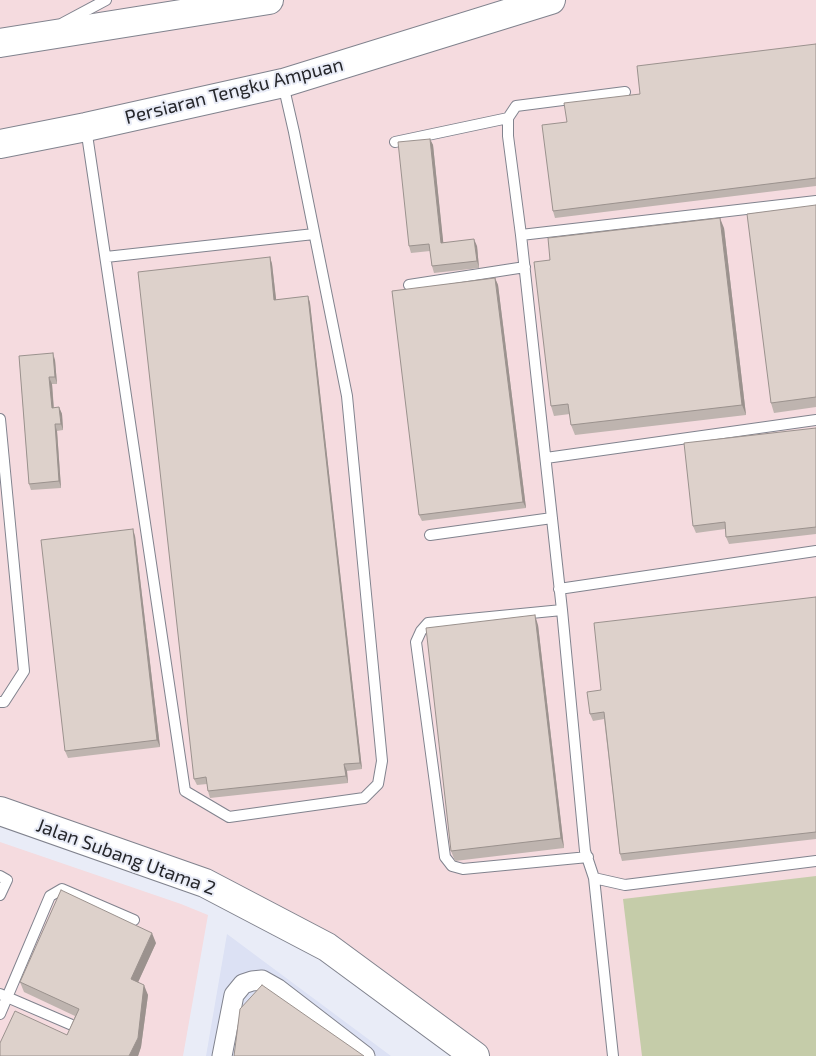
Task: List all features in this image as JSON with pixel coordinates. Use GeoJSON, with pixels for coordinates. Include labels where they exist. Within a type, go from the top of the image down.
{"type":"FeatureCollection","features":[{"type":"Feature","properties":{"kind":"main road"},"geometry":{"type":"LineString","coordinates":[[0,43],[269,0]]}},
{"type":"Feature","properties":{"kind":"main road","name":"Persiaran Tengku Ampuan"},"geometry":{"type":"LineString","coordinates":[[0,144],[86,127],[283,83],[551,0]]}},
{"type":"Feature","properties":{"kind":"main road","name":"Jalan Subang Utama 2"},"geometry":{"type":"LineString","coordinates":[[0,811],[205,883],[327,947],[475,1056]]}},
{"type":"Feature","properties":{"kind":"street"},"geometry":{"type":"LineString","coordinates":[[222,1056],[234,995],[243,984],[262,980],[278,989],[365,1056]]}},
{"type":"Feature","properties":{"kind":"lane"},"geometry":{"type":"LineString","coordinates":[[38,37],[106,0]]}},
{"type":"Feature","properties":{"kind":"lane"},"geometry":{"type":"LineString","coordinates":[[86,127],[186,791],[229,817],[364,798],[378,784],[382,761],[347,396],[283,83]]}},
{"type":"Feature","properties":{"kind":"lane"},"geometry":{"type":"LineString","coordinates":[[613,1056],[594,878],[584,842],[562,610],[521,235],[508,136],[508,118],[516,106],[626,92]]}},
{"type":"Feature","properties":{"kind":"lane"},"geometry":{"type":"LineString","coordinates":[[396,142],[508,118]]}},
{"type":"Feature","properties":{"kind":"lane"},"geometry":{"type":"LineString","coordinates":[[521,235],[816,201]]}},
{"type":"Feature","properties":{"kind":"lane"},"geometry":{"type":"LineString","coordinates":[[106,257],[314,234]]}},
{"type":"Feature","properties":{"kind":"lane"},"geometry":{"type":"LineString","coordinates":[[409,285],[524,267]]}},
{"type":"Feature","properties":{"kind":"lane"},"geometry":{"type":"LineString","coordinates":[[0,419],[24,671],[4,702],[0,702]]}},
{"type":"Feature","properties":{"kind":"lane"},"geometry":{"type":"LineString","coordinates":[[546,458],[816,420]]}},
{"type":"Feature","properties":{"kind":"lane"},"geometry":{"type":"LineString","coordinates":[[430,535],[552,518]]}},
{"type":"Feature","properties":{"kind":"lane"},"geometry":{"type":"LineString","coordinates":[[559,589],[816,551]]}},
{"type":"Feature","properties":{"kind":"lane"},"geometry":{"type":"LineString","coordinates":[[562,610],[428,623],[421,631],[416,642],[445,858],[452,866],[463,869],[588,858]]}},
{"type":"Feature","properties":{"kind":"lane"},"geometry":{"type":"LineString","coordinates":[[594,878],[626,885],[816,861]]}},
{"type":"Feature","properties":{"kind":"lane"},"geometry":{"type":"LineString","coordinates":[[0,876],[7,880],[0,895]]}},
{"type":"Feature","properties":{"kind":"lane"},"geometry":{"type":"LineString","coordinates":[[0,1014],[4,996],[50,896],[62,890],[134,920]]}},
{"type":"Feature","properties":{"kind":"lane"},"geometry":{"type":"LineString","coordinates":[[4,996],[72,1025]]}},
{"type":"Feature","properties":{"kind":"shaded area"},"geometry":{"type":"Polygon","coordinates":[[[0,0],[816,0],[816,1056],[468,1056],[214,878],[0,807],[0,0]]]}},
{"type":"Feature","properties":{"kind":"shaded area"},"geometry":{"type":"Polygon","coordinates":[[[0,842],[208,915],[183,1056],[0,1056],[0,842]]]}},
{"type":"Feature","properties":{"kind":"shaded area"},"geometry":{"type":"Polygon","coordinates":[[[227,934],[391,1056],[206,1056],[227,934]]]}},
{"type":"Feature","properties":{"kind":"green space"},"geometry":{"type":"Polygon","coordinates":[[[816,876],[816,1056],[642,1056],[623,899],[816,876]]]}},
{"type":"Feature","properties":{"kind":"building"},"geometry":{"type":"Polygon","coordinates":[[[816,44],[816,178],[553,211],[542,125],[567,122],[564,103],[640,94],[637,66],[816,44]]]}},
{"type":"Feature","properties":{"kind":"building"},"geometry":{"type":"Polygon","coordinates":[[[430,139],[441,243],[474,239],[477,261],[432,266],[429,244],[409,246],[398,142],[430,139]]]}},
{"type":"Feature","properties":{"kind":"building"},"geometry":{"type":"Polygon","coordinates":[[[816,205],[816,397],[771,403],[747,214],[816,205]]]}},
{"type":"Feature","properties":{"kind":"building"},"geometry":{"type":"Polygon","coordinates":[[[720,218],[742,405],[571,425],[568,404],[551,406],[534,262],[550,260],[548,238],[720,218]]]}},
{"type":"Feature","properties":{"kind":"building"},"geometry":{"type":"Polygon","coordinates":[[[270,257],[274,300],[308,296],[360,763],[344,764],[346,776],[208,791],[206,777],[194,779],[138,272],[270,257]]]}},
{"type":"Feature","properties":{"kind":"building"},"geometry":{"type":"Polygon","coordinates":[[[495,278],[523,502],[419,515],[392,291],[495,278]]]}},
{"type":"Feature","properties":{"kind":"building"},"geometry":{"type":"Polygon","coordinates":[[[53,353],[55,377],[49,377],[52,408],[59,407],[61,424],[55,424],[59,481],[29,484],[19,356],[53,353]]]}},
{"type":"Feature","properties":{"kind":"building"},"geometry":{"type":"Polygon","coordinates":[[[816,428],[816,527],[726,537],[725,522],[693,526],[684,443],[816,428]]]}},
{"type":"Feature","properties":{"kind":"building"},"geometry":{"type":"Polygon","coordinates":[[[133,529],[157,740],[65,751],[41,540],[133,529]]]}},
{"type":"Feature","properties":{"kind":"building"},"geometry":{"type":"Polygon","coordinates":[[[816,597],[816,832],[620,854],[604,712],[590,714],[587,692],[601,690],[594,623],[816,597]]]}},
{"type":"Feature","properties":{"kind":"building"},"geometry":{"type":"Polygon","coordinates":[[[535,615],[561,838],[451,851],[426,628],[535,615]]]}},
{"type":"Feature","properties":{"kind":"building"},"geometry":{"type":"Polygon","coordinates":[[[61,890],[152,933],[131,979],[144,985],[138,1038],[129,1056],[0,1056],[0,1043],[15,1011],[67,1035],[79,1009],[20,982],[61,890]]]}},
{"type":"Feature","properties":{"kind":"building"},"geometry":{"type":"Polygon","coordinates":[[[262,985],[364,1056],[234,1056],[240,1009],[262,985]]]}}]}
